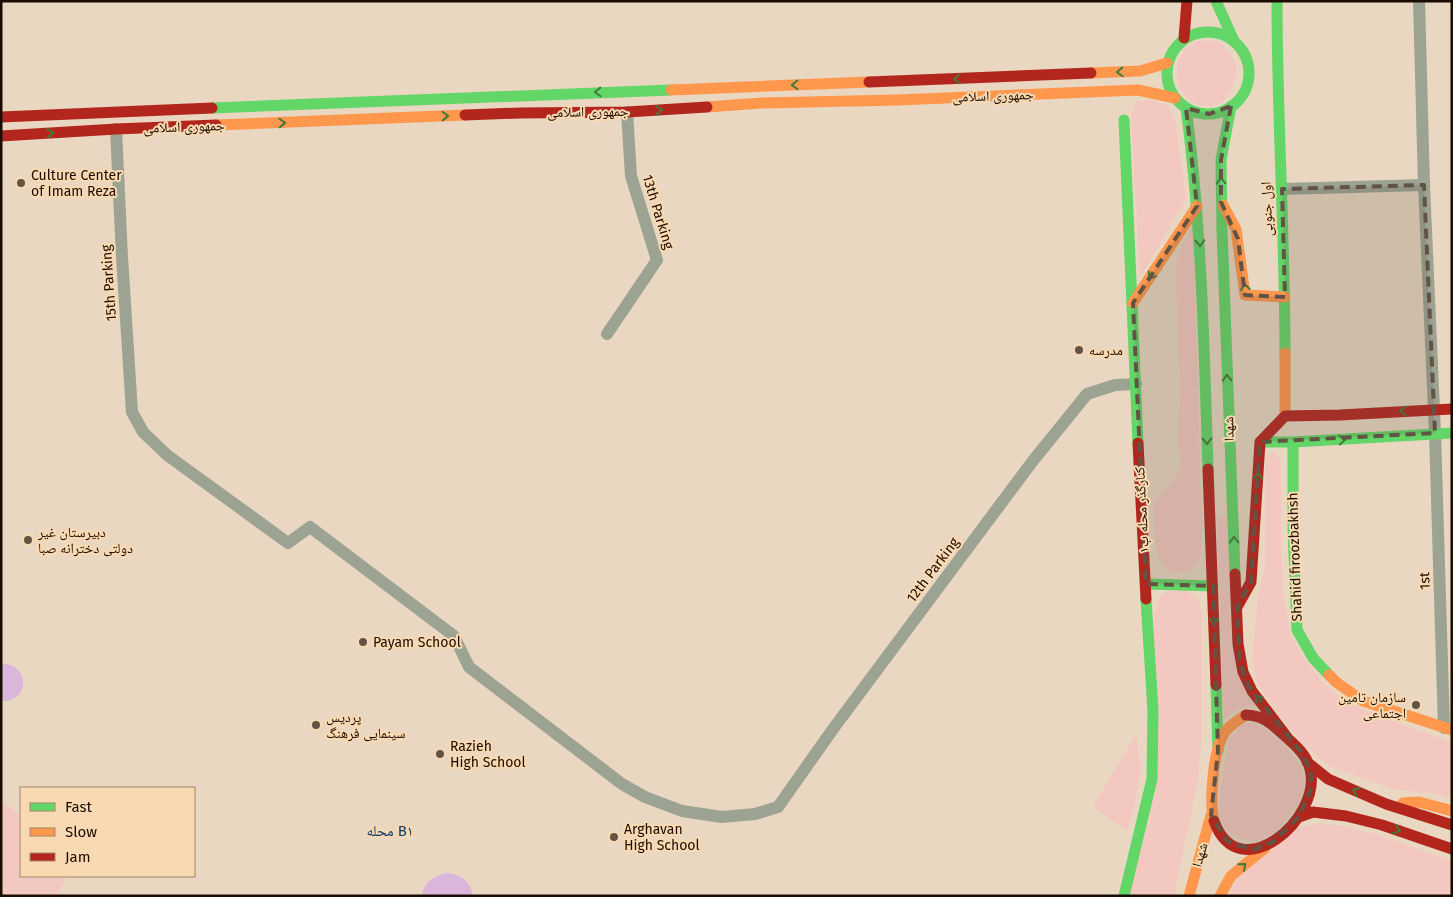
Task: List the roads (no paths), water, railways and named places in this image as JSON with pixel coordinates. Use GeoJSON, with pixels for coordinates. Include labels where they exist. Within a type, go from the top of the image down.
{"type":"FeatureCollection","features":[{"type":"Feature","properties":{"kind":"main road"},"geometry":{"type":"LineString","coordinates":[[1184,38],[1187,1]]}},
{"type":"Feature","properties":{"kind":"main road"},"geometry":{"type":"LineString","coordinates":[[1216,1],[1234,41],[1242,50],[1248,62],[1249,74],[1246,87],[1240,98],[1221,112],[1197,113],[1186,108],[1175,98],[1169,87],[1166,75],[1167,63],[1176,45],[1184,38],[1196,33],[1209,31],[1222,34],[1234,41]]}},
{"type":"Feature","properties":{"kind":"main road","name":"اول جنوبی"},"geometry":{"type":"LineString","coordinates":[[1277,1],[1277,55],[1286,297],[1286,416]]}},
{"type":"Feature","properties":{"kind":"main road","name":"جمهوری اسلامی"},"geometry":{"type":"LineString","coordinates":[[1,117],[1140,71],[1167,63]]}},
{"type":"Feature","properties":{"kind":"main road","name":"جمهوری اسلامی"},"geometry":{"type":"LineString","coordinates":[[1,136],[520,113],[626,112],[762,103],[897,100],[1138,90],[1175,98]]}},
{"type":"Feature","properties":{"kind":"main road","name":"شهدا"},"geometry":{"type":"LineString","coordinates":[[1231,106],[1221,160],[1221,202],[1238,644],[1240,663],[1248,685],[1287,737]]}},
{"type":"Feature","properties":{"kind":"main road"},"geometry":{"type":"LineString","coordinates":[[255,107],[256,124]]}},
{"type":"Feature","properties":{"kind":"main road","name":"شهدا"},"geometry":{"type":"LineString","coordinates":[[1186,108],[1199,232],[1218,751]]}},
{"type":"Feature","properties":{"kind":"main road","name":"کنارگذر محله ب۱"},"geometry":{"type":"LineString","coordinates":[[1124,120],[1153,711],[1152,779],[1124,896]]}},
{"type":"Feature","properties":{"kind":"main road"},"geometry":{"type":"LineString","coordinates":[[1221,202],[1236,229],[1245,295],[1286,297]]}},
{"type":"Feature","properties":{"kind":"main road"},"geometry":{"type":"LineString","coordinates":[[1133,303],[1197,206]]}},
{"type":"Feature","properties":{"kind":"main road"},"geometry":{"type":"LineString","coordinates":[[1237,608],[1251,582],[1260,442],[1286,416],[1340,415],[1452,408]]}},
{"type":"Feature","properties":{"kind":"main road"},"geometry":{"type":"LineString","coordinates":[[1260,442],[1293,442],[1452,433]]}},
{"type":"Feature","properties":{"kind":"main road","name":"Shahid firoozbakhsh"},"geometry":{"type":"LineString","coordinates":[[1293,442],[1293,530],[1297,630],[1313,658],[1336,682],[1364,701],[1448,729]]}},
{"type":"Feature","properties":{"kind":"main road"},"geometry":{"type":"LineString","coordinates":[[1146,584],[1213,586]]}},
{"type":"Feature","properties":{"kind":"main road"},"geometry":{"type":"LineString","coordinates":[[1220,896],[1231,876],[1273,842],[1299,817],[1306,805],[1312,787],[1311,771],[1302,753],[1269,721],[1256,714],[1246,715],[1235,721],[1223,734],[1214,773],[1212,815],[1220,835],[1235,846],[1253,850],[1273,842]]}},
{"type":"Feature","properties":{"kind":"main road"},"geometry":{"type":"LineString","coordinates":[[1306,760],[1328,779],[1386,804],[1452,825]]}},
{"type":"Feature","properties":{"kind":"main road"},"geometry":{"type":"LineString","coordinates":[[1386,804],[1419,802],[1452,811]]}},
{"type":"Feature","properties":{"kind":"main road"},"geometry":{"type":"LineString","coordinates":[[1299,817],[1313,812],[1346,816],[1382,825],[1452,849]]}},
{"type":"Feature","properties":{"kind":"main road","name":"شهدا"},"geometry":{"type":"LineString","coordinates":[[1189,896],[1212,815]]}},
{"type":"Feature","properties":{"kind":"street"},"geometry":{"type":"LineString","coordinates":[[1419,1],[1424,185],[1434,409]]}},
{"type":"Feature","properties":{"kind":"street","name":"13th Parking"},"geometry":{"type":"LineString","coordinates":[[607,334],[657,260],[630,176],[626,112]]}},
{"type":"Feature","properties":{"kind":"street","name":"15th Parking"},"geometry":{"type":"LineString","coordinates":[[116,130],[132,412],[143,432],[168,455],[288,543],[310,527],[454,636],[469,667],[622,784],[645,797],[682,811],[722,817],[755,814],[778,807]]}},
{"type":"Feature","properties":{"kind":"street"},"geometry":{"type":"LineString","coordinates":[[1282,189],[1424,185]]}},
{"type":"Feature","properties":{"kind":"street","name":"12th Parking"},"geometry":{"type":"LineString","coordinates":[[778,807],[833,729],[1032,462],[1087,394],[1115,385],[1136,384]]}},
{"type":"Feature","properties":{"kind":"street","name":"1st"},"geometry":{"type":"LineString","coordinates":[[1434,409],[1448,729]]}},
{"type":"Feature","properties":{"kind":"place","name":"Culture Center of Imam Reza"},"geometry":{"type":"Point","coordinates":[21,183]}},
{"type":"Feature","properties":{"kind":"place","name":"مدرسه"},"geometry":{"type":"Point","coordinates":[1079,350]}},
{"type":"Feature","properties":{"kind":"place","name":"دبیرستان غیر دولتی دخترانه صبا"},"geometry":{"type":"Point","coordinates":[28,540]}},
{"type":"Feature","properties":{"kind":"place","name":"Payam School"},"geometry":{"type":"Point","coordinates":[363,642]}},
{"type":"Feature","properties":{"kind":"place","name":"سازمان تامین اجتماعی"},"geometry":{"type":"Point","coordinates":[1416,705]}},
{"type":"Feature","properties":{"kind":"place","name":"پردیس سینمایی فرهنگ"},"geometry":{"type":"Point","coordinates":[316,725]}},
{"type":"Feature","properties":{"kind":"place","name":"Razieh High School"},"geometry":{"type":"Point","coordinates":[440,754]}},
{"type":"Feature","properties":{"kind":"place","name":"Arghavan High School"},"geometry":{"type":"Point","coordinates":[614,837]}},
{"type":"Feature","properties":{"kind":"district","name":"محله B۱"},"geometry":{"type":"Point","coordinates":[390,831]}}]}
